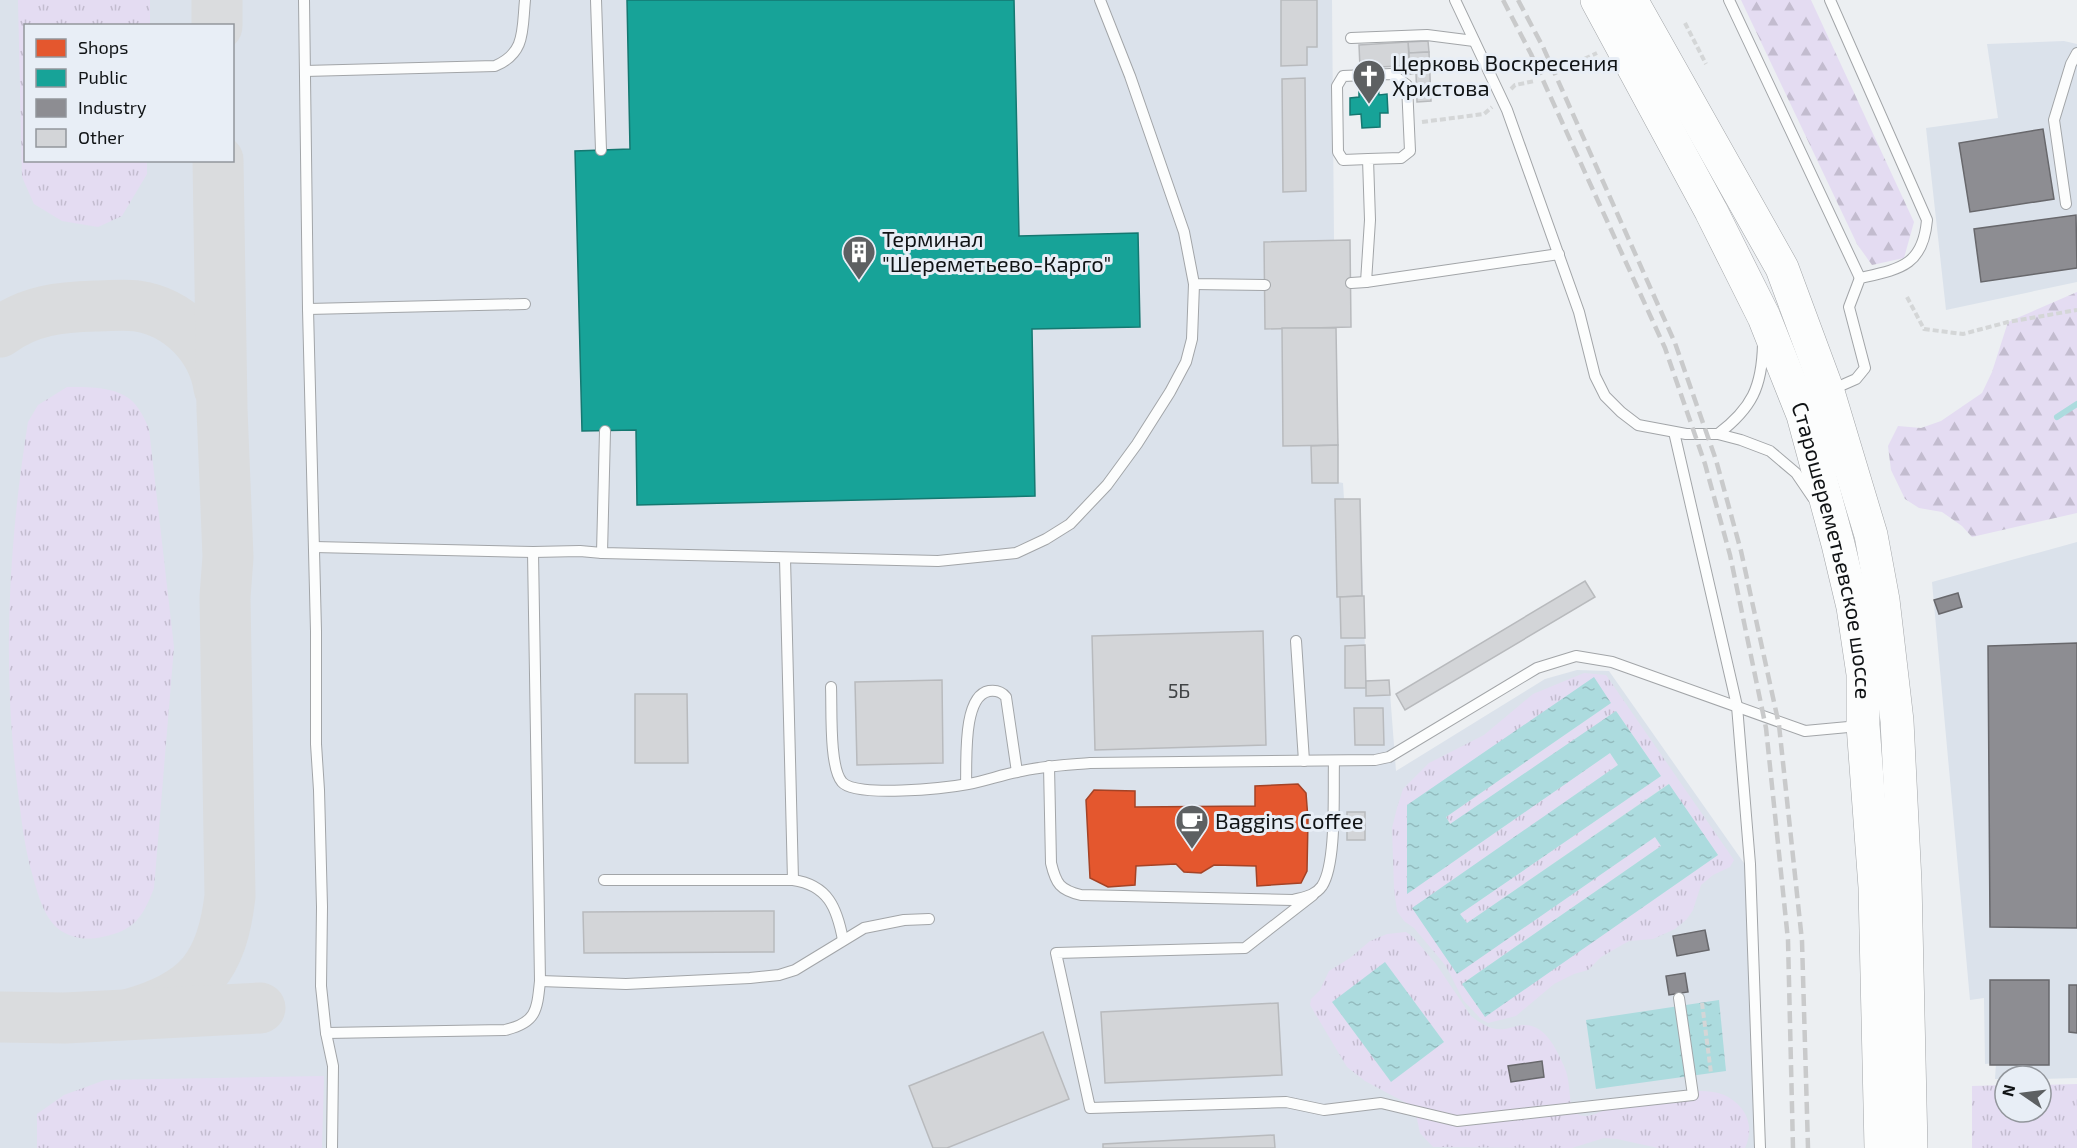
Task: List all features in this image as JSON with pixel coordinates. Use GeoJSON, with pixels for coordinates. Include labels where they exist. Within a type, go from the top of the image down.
{"type":"FeatureCollection","features":[{"type":"Feature","properties":{"kind":"main road","name":"Старошереметьевское шоссе"},"geometry":{"type":"LineString","coordinates":[[1597,0],[1711,211],[1764,317],[1803,415],[1838,544],[1853,607],[1861,663],[1863,725],[1875,887],[1881,1148]]}},
{"type":"Feature","properties":{"kind":"main road","name":"Старошереметьевское шоссе"},"geometry":{"type":"LineString","coordinates":[[1631,0],[1782,268],[1828,392],[1871,535],[1891,657],[1903,823],[1911,1148]]}},
{"type":"Feature","properties":{"kind":"lane"},"geometry":{"type":"LineString","coordinates":[[304,0],[316,744],[320,790],[321,986],[326,1033],[333,1066],[332,1148]]}},
{"type":"Feature","properties":{"kind":"lane"},"geometry":{"type":"LineString","coordinates":[[305,71],[495,66],[506,62],[519,48],[525,0]]}},
{"type":"Feature","properties":{"kind":"lane"},"geometry":{"type":"LineString","coordinates":[[596,0],[601,150]]}},
{"type":"Feature","properties":{"kind":"lane"},"geometry":{"type":"LineString","coordinates":[[314,548],[580,551],[938,561],[1016,553],[1046,539],[1070,524],[1107,485],[1137,444],[1186,362],[1192,339],[1194,284],[1184,232],[1130,76],[1100,0]]}},
{"type":"Feature","properties":{"kind":"lane"},"geometry":{"type":"LineString","coordinates":[[1455,0],[1501,98],[1559,254],[1579,312],[1595,376],[1605,396],[1638,425],[1686,434],[1718,434],[1758,446],[1785,462],[1812,496],[1838,544]]}},
{"type":"Feature","properties":{"kind":"lane"},"geometry":{"type":"LineString","coordinates":[[1729,0],[1860,278],[1849,307],[1865,368],[1856,379],[1828,392]]}},
{"type":"Feature","properties":{"kind":"lane"},"geometry":{"type":"LineString","coordinates":[[1830,0],[1927,220],[1925,238],[1916,258],[1891,271],[1860,278]]}},
{"type":"Feature","properties":{"kind":"lane"},"geometry":{"type":"LineString","coordinates":[[1351,38],[1427,35],[1474,41]]}},
{"type":"Feature","properties":{"kind":"lane"},"geometry":{"type":"LineString","coordinates":[[2066,204],[2054,120],[2071,64],[2077,53]]}},
{"type":"Feature","properties":{"kind":"lane"},"geometry":{"type":"LineString","coordinates":[[1392,74],[1407,85],[1410,151],[1401,158],[1368,159],[1343,160],[1338,152],[1337,86],[1343,76],[1392,74]]}},
{"type":"Feature","properties":{"kind":"lane"},"geometry":{"type":"LineString","coordinates":[[1366,282],[1370,220],[1368,159]]}},
{"type":"Feature","properties":{"kind":"lane"},"geometry":{"type":"LineString","coordinates":[[1351,283],[1559,254]]}},
{"type":"Feature","properties":{"kind":"lane"},"geometry":{"type":"LineString","coordinates":[[1194,284],[1265,285]]}},
{"type":"Feature","properties":{"kind":"lane"},"geometry":{"type":"LineString","coordinates":[[308,309],[525,304]]}},
{"type":"Feature","properties":{"kind":"lane"},"geometry":{"type":"LineString","coordinates":[[1718,434],[1735,421],[1753,399],[1761,376],[1764,317]]}},
{"type":"Feature","properties":{"kind":"lane"},"geometry":{"type":"LineString","coordinates":[[603,553],[605,431]]}},
{"type":"Feature","properties":{"kind":"lane"},"geometry":{"type":"LineString","coordinates":[[1674,432],[1737,706],[1750,864],[1760,1148]]}},
{"type":"Feature","properties":{"kind":"lane"},"geometry":{"type":"LineString","coordinates":[[326,1033],[505,1030],[522,1026],[530,1019],[538,1003],[540,981],[534,552]]}},
{"type":"Feature","properties":{"kind":"lane"},"geometry":{"type":"LineString","coordinates":[[785,558],[793,880]]}},
{"type":"Feature","properties":{"kind":"lane"},"geometry":{"type":"LineString","coordinates":[[1296,641],[1304,761]]}},
{"type":"Feature","properties":{"kind":"lane"},"geometry":{"type":"LineString","coordinates":[[831,687],[834,766],[842,782],[851,788],[865,791],[947,788],[1049,766],[1090,763],[1375,760],[1389,757],[1537,668],[1576,656],[1612,662],[1805,731],[1863,725]]}},
{"type":"Feature","properties":{"kind":"lane"},"geometry":{"type":"LineString","coordinates":[[966,784],[968,729],[972,710],[980,696],[991,691],[1001,692],[1006,697],[1017,772]]}},
{"type":"Feature","properties":{"kind":"lane"},"geometry":{"type":"LineString","coordinates":[[1334,761],[1331,856],[1322,885],[1313,895],[1245,948],[1056,953],[1090,1108],[1286,1102],[1324,1110],[1381,1103],[1457,1121],[1693,1095],[1679,998]]}},
{"type":"Feature","properties":{"kind":"lane"},"geometry":{"type":"LineString","coordinates":[[1049,766],[1051,863],[1054,877],[1062,888],[1069,892],[1092,895],[1293,900],[1313,895]]}},
{"type":"Feature","properties":{"kind":"lane"},"geometry":{"type":"LineString","coordinates":[[604,880],[793,880],[809,882],[832,904],[839,920],[843,939]]}},
{"type":"Feature","properties":{"kind":"lane"},"geometry":{"type":"LineString","coordinates":[[540,981],[626,984],[779,975],[795,970],[864,928],[904,920],[929,919]]}},
{"type":"Feature","properties":{"kind":"path"},"geometry":{"type":"LineString","coordinates":[[1685,23],[1706,64]]}},
{"type":"Feature","properties":{"kind":"path"},"geometry":{"type":"LineString","coordinates":[[1560,70],[1599,53]]}},
{"type":"Feature","properties":{"kind":"path"},"geometry":{"type":"LineString","coordinates":[[1409,123],[1484,114],[1515,85],[1535,81]]}},
{"type":"Feature","properties":{"kind":"path"},"geometry":{"type":"LineString","coordinates":[[1907,297],[1924,329],[1963,334],[2008,322],[2077,310]]}},
{"type":"Feature","properties":{"kind":"path"},"geometry":{"type":"LineString","coordinates":[[1702,1003],[1712,1073]]}},
{"type":"Feature","properties":{"kind":"shaded area"},"geometry":{"type":"Polygon","coordinates":[[[0,0],[1332,0],[1334,240],[1350,240],[1351,327],[1336,328],[1338,482],[1343,483],[1344,499],[1360,499],[1366,680],[1389,680],[1396,771],[1545,679],[1577,670],[1609,671],[1746,866],[1755,1148],[0,1148],[0,0]]]}},
{"type":"Feature","properties":{"kind":"shaded area"},"geometry":{"type":"Polygon","coordinates":[[[2064,41],[2077,44],[2077,282],[1946,310],[1926,128],[1998,118],[1987,44],[2064,41]]]}},
{"type":"Feature","properties":{"kind":"shaded area"},"geometry":{"type":"Polygon","coordinates":[[[2077,542],[2077,1078],[2053,1079],[2053,1064],[1985,1064],[1984,998],[1970,1000],[1932,582],[2077,542]]]}},
{"type":"Feature","properties":{"kind":"green space"},"geometry":{"type":"Polygon","coordinates":[[[18,0],[150,0],[150,24],[24,24],[24,162],[147,162],[147,174],[122,216],[98,227],[62,221],[34,204],[22,177],[18,0]]]}},
{"type":"Feature","properties":{"kind":"green space"},"geometry":{"type":"Polygon","coordinates":[[[1741,0],[1811,0],[1914,222],[1904,258],[1872,265],[1857,244],[1741,0]]]}},
{"type":"Feature","properties":{"kind":"green space"},"geometry":{"type":"Polygon","coordinates":[[[2077,292],[2077,513],[1972,537],[1962,526],[1942,512],[1919,508],[1905,499],[1891,470],[1888,446],[1898,426],[1921,428],[1941,421],[1982,393],[1992,372],[2008,322],[2077,292]]]}},
{"type":"Feature","properties":{"kind":"green space"},"geometry":{"type":"Polygon","coordinates":[[[67,387],[106,389],[124,395],[138,408],[149,429],[174,647],[154,888],[146,907],[130,927],[113,934],[92,938],[72,936],[63,932],[51,922],[43,908],[27,854],[12,739],[9,648],[12,557],[28,422],[38,405],[67,387]]]}},
{"type":"Feature","properties":{"kind":"green space"},"geometry":{"type":"Polygon","coordinates":[[[1584,673],[1606,675],[1734,860],[1730,867],[1713,875],[1701,885],[1693,910],[1687,919],[1675,929],[1653,939],[1629,941],[1601,957],[1588,970],[1554,984],[1516,1016],[1488,1023],[1463,1000],[1446,966],[1397,911],[1392,828],[1403,789],[1429,763],[1484,735],[1533,694],[1584,673]],[[1611,703],[1407,805],[1408,893],[1610,753],[1618,765],[1413,908],[1457,973],[1655,837],[1661,846],[1462,984],[1485,1016],[1718,855],[1668,784],[1467,923],[1460,914],[1661,776],[1616,711],[1451,824],[1446,817],[1611,703]]]}},
{"type":"Feature","properties":{"kind":"green space"},"geometry":{"type":"Polygon","coordinates":[[[1406,932],[1436,964],[1475,1019],[1496,1029],[1524,1025],[1532,1026],[1544,1033],[1554,1046],[1566,1072],[1573,1112],[1582,1116],[1590,1115],[1685,1092],[1710,1091],[1733,1100],[1742,1109],[1749,1128],[1745,1148],[1658,1148],[1604,1138],[1572,1148],[1433,1147],[1420,1133],[1415,1110],[1410,1105],[1365,1081],[1347,1067],[1310,1005],[1311,999],[1320,990],[1329,971],[1350,958],[1370,941],[1387,934],[1406,932]]]}},
{"type":"Feature","properties":{"kind":"green space"},"geometry":{"type":"Polygon","coordinates":[[[324,1076],[322,1148],[37,1148],[37,1114],[64,1095],[105,1080],[324,1076]]]}},
{"type":"Feature","properties":{"kind":"green space"},"geometry":{"type":"Polygon","coordinates":[[[2077,1084],[2077,1148],[1972,1148],[1972,1086],[1993,1085],[1993,1124],[2053,1124],[2053,1085],[2077,1084]]]}},
{"type":"Feature","properties":{"kind":"water"},"geometry":{"type":"Polygon","coordinates":[[[1594,677],[1611,703],[1446,817],[1450,824],[1616,711],[1661,776],[1460,914],[1467,923],[1669,784],[1718,855],[1485,1017],[1462,984],[1661,846],[1655,837],[1457,974],[1412,908],[1618,765],[1610,753],[1407,894],[1407,805],[1594,677]]]}},
{"type":"Feature","properties":{"kind":"water"},"geometry":{"type":"Polygon","coordinates":[[[1385,962],[1444,1042],[1391,1082],[1332,1002],[1385,962]]]}},
{"type":"Feature","properties":{"kind":"water"},"geometry":{"type":"Polygon","coordinates":[[[1719,1000],[1726,1071],[1596,1089],[1586,1020],[1719,1000]]]}},
{"type":"Feature","properties":{"kind":"building: Shops"},"geometry":{"type":"Polygon","coordinates":[[[1298,784],[1306,793],[1308,819],[1307,871],[1301,883],[1257,886],[1256,866],[1214,865],[1201,873],[1184,872],[1176,864],[1136,866],[1135,885],[1108,887],[1090,878],[1086,800],[1094,790],[1135,791],[1135,807],[1255,806],[1255,786],[1298,784]]]}},
{"type":"Feature","properties":{"kind":"building: Public","name":"Терминал \"Шереметьево-Карго\""},"geometry":{"type":"Polygon","coordinates":[[[627,0],[1014,0],[1019,236],[1138,233],[1140,327],[1032,329],[1035,496],[637,505],[636,430],[582,431],[575,151],[630,149],[627,0]]]}},
{"type":"Feature","properties":{"kind":"building: Public","name":"Церковь Воскресения Христова"},"geometry":{"type":"Polygon","coordinates":[[[1370,80],[1378,86],[1379,95],[1387,94],[1388,113],[1380,113],[1380,127],[1362,128],[1361,114],[1350,115],[1350,98],[1359,97],[1359,90],[1363,82],[1370,80]]]}},
{"type":"Feature","properties":{"kind":"building: Industry"},"geometry":{"type":"Polygon","coordinates":[[[2043,129],[2054,199],[1970,212],[1959,143],[2043,129]]]}},
{"type":"Feature","properties":{"kind":"building: Industry"},"geometry":{"type":"Polygon","coordinates":[[[2076,215],[2077,268],[1981,282],[1974,229],[2076,215]]]}},
{"type":"Feature","properties":{"kind":"building: Industry"},"geometry":{"type":"Polygon","coordinates":[[[1958,593],[1962,607],[1939,614],[1934,600],[1958,593]]]}},
{"type":"Feature","properties":{"kind":"building: Industry"},"geometry":{"type":"Polygon","coordinates":[[[2077,643],[2077,928],[1990,927],[1988,646],[2077,643]]]}},
{"type":"Feature","properties":{"kind":"building: Industry"},"geometry":{"type":"Polygon","coordinates":[[[1705,930],[1709,950],[1677,956],[1673,936],[1705,930]]]}},
{"type":"Feature","properties":{"kind":"building: Industry"},"geometry":{"type":"Polygon","coordinates":[[[1685,973],[1688,992],[1669,995],[1666,976],[1685,973]]]}},
{"type":"Feature","properties":{"kind":"building: Industry"},"geometry":{"type":"Polygon","coordinates":[[[1990,980],[2049,980],[2049,1064],[1990,1065],[1990,980]]]}},
{"type":"Feature","properties":{"kind":"building: Industry"},"geometry":{"type":"Polygon","coordinates":[[[2069,985],[2077,985],[2077,1033],[2069,1032],[2069,985]]]}},
{"type":"Feature","properties":{"kind":"building: Industry"},"geometry":{"type":"Polygon","coordinates":[[[1542,1061],[1544,1077],[1511,1082],[1508,1066],[1542,1061]]]}},
{"type":"Feature","properties":{"kind":"building: Other"},"geometry":{"type":"Polygon","coordinates":[[[1281,0],[1317,0],[1317,47],[1307,47],[1307,65],[1281,66],[1281,0]]]}},
{"type":"Feature","properties":{"kind":"building: Other"},"geometry":{"type":"Polygon","coordinates":[[[1428,41],[1429,52],[1409,53],[1408,42],[1428,41]]]}},
{"type":"Feature","properties":{"kind":"building: Other"},"geometry":{"type":"Polygon","coordinates":[[[1408,42],[1410,74],[1399,74],[1399,66],[1360,68],[1359,45],[1408,42]]]}},
{"type":"Feature","properties":{"kind":"building: Other"},"geometry":{"type":"Polygon","coordinates":[[[1429,52],[1431,101],[1417,102],[1416,73],[1410,74],[1409,53],[1429,52]]]}},
{"type":"Feature","properties":{"kind":"building: Other"},"geometry":{"type":"Polygon","coordinates":[[[1305,78],[1306,191],[1283,192],[1282,79],[1305,78]]]}},
{"type":"Feature","properties":{"kind":"building: Other"},"geometry":{"type":"Polygon","coordinates":[[[1350,240],[1351,327],[1265,329],[1264,242],[1350,240]]]}},
{"type":"Feature","properties":{"kind":"building: Other"},"geometry":{"type":"Polygon","coordinates":[[[1282,328],[1336,328],[1338,445],[1283,446],[1282,328]]]}},
{"type":"Feature","properties":{"kind":"building: Other"},"geometry":{"type":"Polygon","coordinates":[[[1338,445],[1338,483],[1312,483],[1311,446],[1338,445]]]}},
{"type":"Feature","properties":{"kind":"building: Other"},"geometry":{"type":"Polygon","coordinates":[[[1335,499],[1360,499],[1362,596],[1337,597],[1335,499]]]}},
{"type":"Feature","properties":{"kind":"building: Other"},"geometry":{"type":"Polygon","coordinates":[[[1585,581],[1595,597],[1405,710],[1396,694],[1585,581]]]}},
{"type":"Feature","properties":{"kind":"building: Other"},"geometry":{"type":"Polygon","coordinates":[[[1364,596],[1365,638],[1341,638],[1340,597],[1364,596]]]}},
{"type":"Feature","properties":{"kind":"building: Other"},"geometry":{"type":"Polygon","coordinates":[[[1263,631],[1266,745],[1095,750],[1092,636],[1263,631]]]}},
{"type":"Feature","properties":{"kind":"building: Other"},"geometry":{"type":"Polygon","coordinates":[[[1365,645],[1366,688],[1345,688],[1345,646],[1365,645]]]}},
{"type":"Feature","properties":{"kind":"building: Other"},"geometry":{"type":"Polygon","coordinates":[[[942,680],[943,763],[857,765],[855,682],[942,680]]]}},
{"type":"Feature","properties":{"kind":"building: Other"},"geometry":{"type":"Polygon","coordinates":[[[1389,680],[1390,695],[1366,696],[1366,681],[1389,680]]]}},
{"type":"Feature","properties":{"kind":"building: Other"},"geometry":{"type":"Polygon","coordinates":[[[635,694],[687,694],[688,763],[635,763],[635,694]]]}},
{"type":"Feature","properties":{"kind":"building: Other"},"geometry":{"type":"Polygon","coordinates":[[[1354,708],[1383,708],[1384,745],[1355,745],[1354,708]]]}},
{"type":"Feature","properties":{"kind":"building: Other"},"geometry":{"type":"Polygon","coordinates":[[[1347,812],[1365,812],[1365,840],[1347,840],[1347,812]]]}},
{"type":"Feature","properties":{"kind":"building: Other"},"geometry":{"type":"Polygon","coordinates":[[[774,911],[774,952],[584,953],[583,912],[774,911]]]}},
{"type":"Feature","properties":{"kind":"building: Other"},"geometry":{"type":"Polygon","coordinates":[[[1278,1003],[1282,1075],[1105,1083],[1101,1012],[1278,1003]]]}},
{"type":"Feature","properties":{"kind":"building: Other"},"geometry":{"type":"Polygon","coordinates":[[[1043,1032],[1069,1099],[947,1148],[933,1148],[909,1086],[1043,1032]]]}},
{"type":"Feature","properties":{"kind":"building: Other"},"geometry":{"type":"Polygon","coordinates":[[[1274,1135],[1275,1148],[1103,1148],[1103,1144],[1274,1135]]]}},
{"type":"Feature","properties":{"kind":"waterway"},"geometry":{"type":"LineString","coordinates":[[2057,417],[2077,404]]}},
{"type":"Feature","properties":{"kind":"taxiway"},"geometry":{"type":"LineString","coordinates":[[217,0],[217,24]]}},
{"type":"Feature","properties":{"kind":"taxiway"},"geometry":{"type":"LineString","coordinates":[[130,1014],[173,997],[189,987],[202,974],[213,959],[221,941],[230,896],[225,597],[228,557],[222,409],[218,162]]}},
{"type":"Feature","properties":{"kind":"taxiway"},"geometry":{"type":"LineString","coordinates":[[0,332],[22,319],[46,311],[83,307],[137,306],[167,316],[192,334],[210,359],[219,388]]}},
{"type":"Feature","properties":{"kind":"taxiway"},"geometry":{"type":"LineString","coordinates":[[0,1017],[65,1018],[260,1008]]}},
{"type":"Feature","properties":{"kind":"railway"},"geometry":{"type":"LineString","coordinates":[[1503,0],[1531,54],[1665,348],[1705,464],[1730,555],[1766,728],[1788,940],[1793,1148]]}},
{"type":"Feature","properties":{"kind":"railway"},"geometry":{"type":"LineString","coordinates":[[1518,0],[1543,47],[1675,343],[1716,460],[1741,551],[1779,725],[1802,941],[1808,1148]]}},
{"type":"Feature","properties":{"kind":"place","name":"Церковь Воскресения Христова"},"geometry":{"type":"Point","coordinates":[1369,105]}},
{"type":"Feature","properties":{"kind":"place","name":"Терминал \"Шереметьево-Карго\""},"geometry":{"type":"Point","coordinates":[859,281]}},
{"type":"Feature","properties":{"kind":"place","name":"Baggins Coffee"},"geometry":{"type":"Point","coordinates":[1192,850]}}]}
